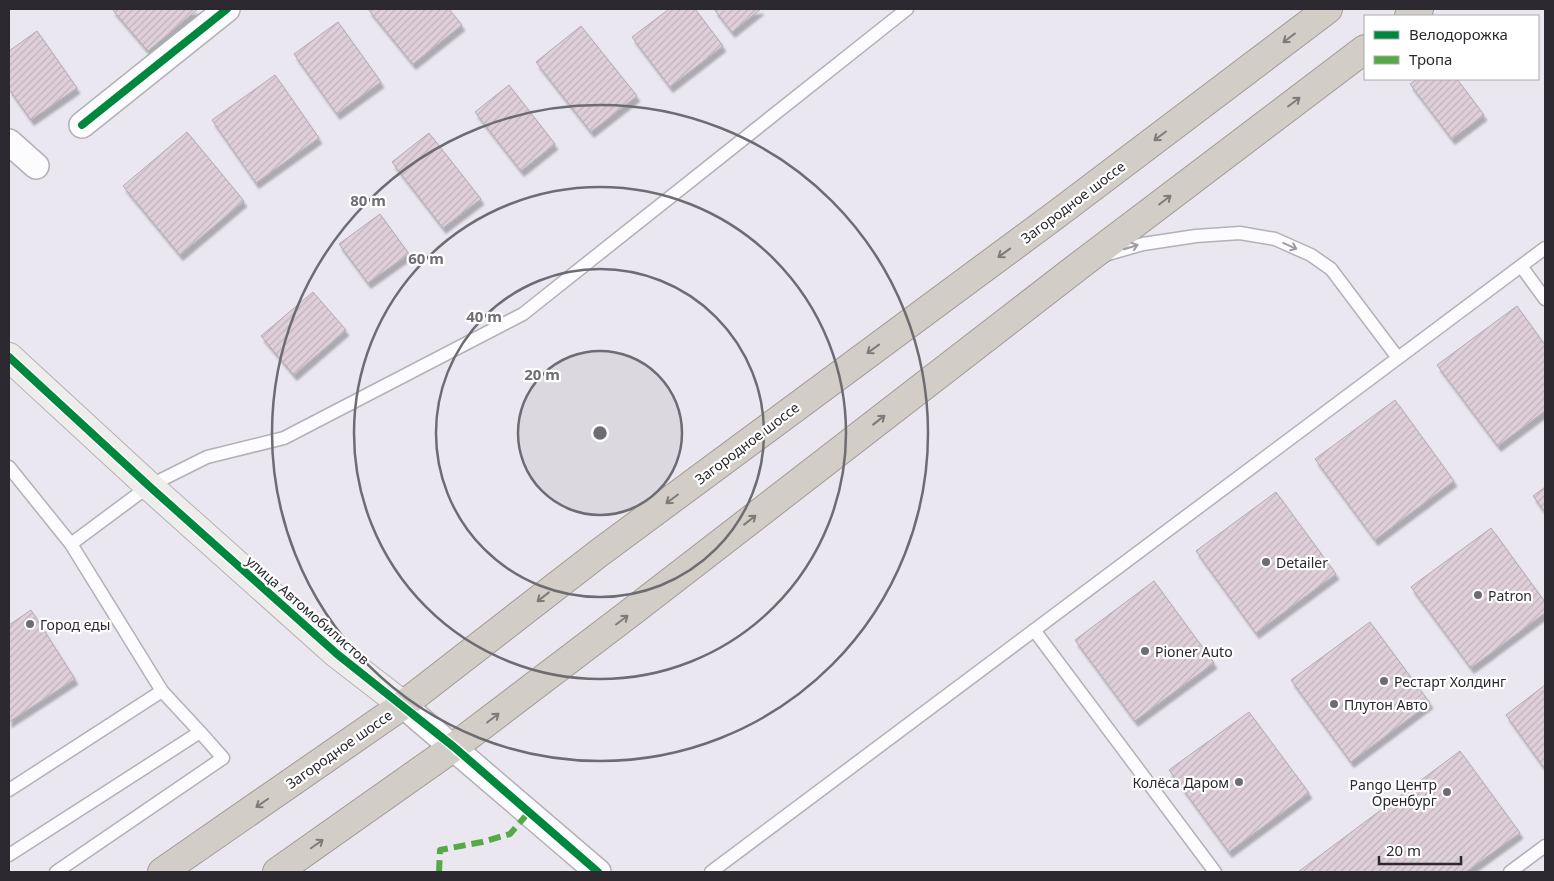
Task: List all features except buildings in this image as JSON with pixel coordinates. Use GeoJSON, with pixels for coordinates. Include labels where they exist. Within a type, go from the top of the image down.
{"type":"FeatureCollection","features":[{"type":"Feature","properties":{"kind":"highway","name":"Загородное шоссе"},"geometry":{"type":"LineString","coordinates":[[162,872],[403,705],[599,553],[1057,214],[1328,9]]}},
{"type":"Feature","properties":{"kind":"highway"},"geometry":{"type":"LineString","coordinates":[[277,872],[454,747],[1084,262],[1364,50]]}},
{"type":"Feature","properties":{"kind":"street"},"geometry":{"type":"LineString","coordinates":[[82,125],[227,9]]}},
{"type":"Feature","properties":{"kind":"street"},"geometry":{"type":"LineString","coordinates":[[9,142],[36,166]]}},
{"type":"Feature","properties":{"kind":"street","name":"улица Автомобилистов"},"geometry":{"type":"LineString","coordinates":[[9,357],[336,654],[454,747],[598,872]]}},
{"type":"Feature","properties":{"kind":"lane"},"geometry":{"type":"LineString","coordinates":[[71,544],[149,486],[207,456],[284,438],[523,314],[907,9]]}},
{"type":"Feature","properties":{"kind":"lane"},"geometry":{"type":"LineString","coordinates":[[1084,262],[1142,244],[1196,236],[1240,233],[1275,239],[1311,255],[1331,269],[1398,358]]}},
{"type":"Feature","properties":{"kind":"lane"},"geometry":{"type":"LineString","coordinates":[[710,872],[1545,248]]}},
{"type":"Feature","properties":{"kind":"lane"},"geometry":{"type":"LineString","coordinates":[[1521,266],[1545,300]]}},
{"type":"Feature","properties":{"kind":"lane"},"geometry":{"type":"LineString","coordinates":[[9,467],[71,544],[162,691],[223,758],[56,872]]}},
{"type":"Feature","properties":{"kind":"lane"},"geometry":{"type":"LineString","coordinates":[[1034,630],[1215,872]]}},
{"type":"Feature","properties":{"kind":"lane"},"geometry":{"type":"LineString","coordinates":[[9,790],[162,691]]}},
{"type":"Feature","properties":{"kind":"lane"},"geometry":{"type":"LineString","coordinates":[[9,855],[200,732]]}},
{"type":"Feature","properties":{"kind":"lane"},"geometry":{"type":"LineString","coordinates":[[1510,872],[1545,846]]}},
{"type":"Feature","properties":{"kind":"marked path"},"geometry":{"type":"LineString","coordinates":[[439,872],[440,850],[482,842],[510,834],[529,812]]}},
{"type":"Feature","properties":{"kind":"cycle path"},"geometry":{"type":"LineString","coordinates":[[82,125],[227,9]]}},
{"type":"Feature","properties":{"kind":"cycle path"},"geometry":{"type":"LineString","coordinates":[[9,357],[149,486],[337,654],[454,747],[598,872]]}},
{"type":"Feature","properties":{"kind":"place","name":"Detailer"},"geometry":{"type":"Point","coordinates":[1266,562]}},
{"type":"Feature","properties":{"kind":"place","name":"Patron"},"geometry":{"type":"Point","coordinates":[1478,595]}},
{"type":"Feature","properties":{"kind":"place","name":"Город еды"},"geometry":{"type":"Point","coordinates":[30,624]}},
{"type":"Feature","properties":{"kind":"place","name":"Pioner Auto"},"geometry":{"type":"Point","coordinates":[1145,651]}},
{"type":"Feature","properties":{"kind":"place","name":"Рестарт Холдинг"},"geometry":{"type":"Point","coordinates":[1384,681]}},
{"type":"Feature","properties":{"kind":"place","name":"Плутон Авто"},"geometry":{"type":"Point","coordinates":[1334,704]}},
{"type":"Feature","properties":{"kind":"place","name":"Колёса Даром"},"geometry":{"type":"Point","coordinates":[1239,782]}},
{"type":"Feature","properties":{"kind":"place","name":"Pango Центр Оренбург"},"geometry":{"type":"Point","coordinates":[1447,792]}}]}
